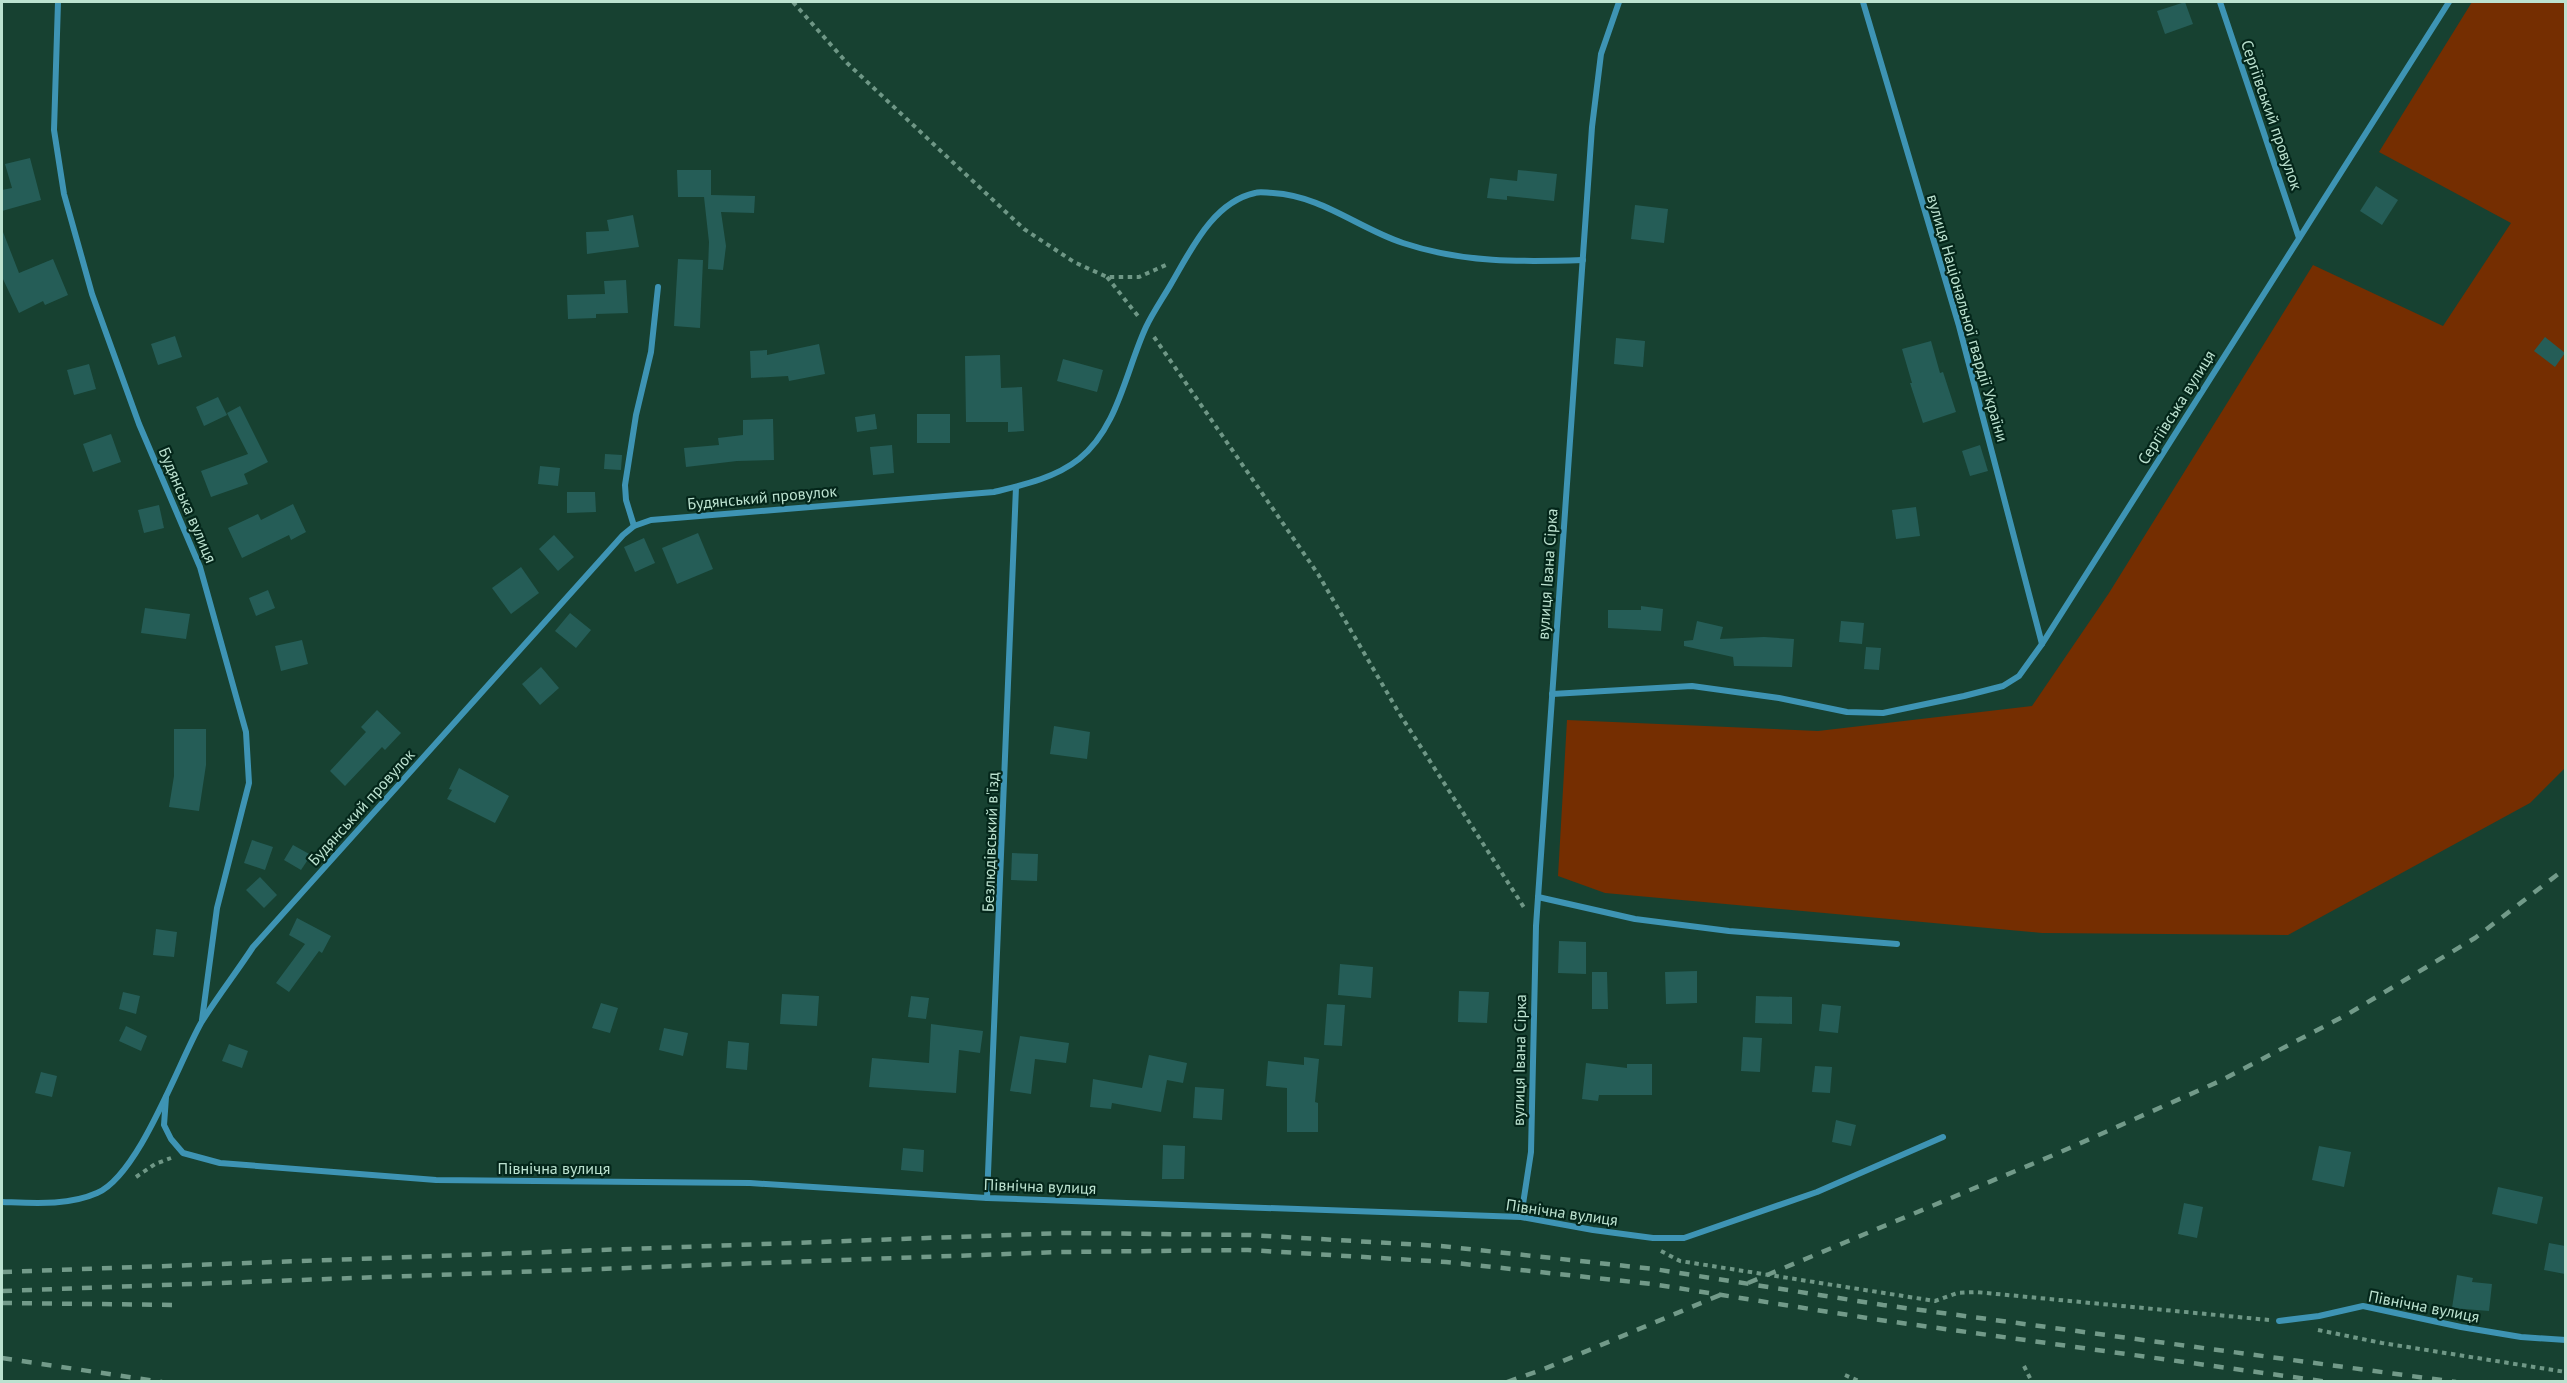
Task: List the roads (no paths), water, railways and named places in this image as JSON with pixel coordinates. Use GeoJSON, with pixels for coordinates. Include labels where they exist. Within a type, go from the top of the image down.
{"type":"FeatureCollection","features":[{"type":"Feature","properties":{"kind":"street","name":"Будянська вулиця"},"geometry":{"type":"LineString","coordinates":[[58,2],[54,130],[64,194],[92,294],[139,424],[200,567],[246,732],[249,783],[217,908],[202,1023]]}},
{"type":"Feature","properties":{"kind":"street","name":"вулиця Івана Сірка"},"geometry":{"type":"LineString","coordinates":[[1521,1217],[1531,1152],[1536,926],[1592,127],[1601,54],[1619,2]]}},
{"type":"Feature","properties":{"kind":"street","name":"вулиця Національної гвардії України"},"geometry":{"type":"LineString","coordinates":[[1863,2],[1959,326],[2042,644]]}},
{"type":"Feature","properties":{"kind":"street","name":"Сергіївський провулок"},"geometry":{"type":"LineString","coordinates":[[2220,2],[2300,238]]}},
{"type":"Feature","properties":{"kind":"street","name":"Сергіївська вулиця"},"geometry":{"type":"LineString","coordinates":[[1552,694],[1692,687],[1779,698],[1847,712],[1883,713],[2002,686],[2019,676],[2042,644],[2449,2]]}},
{"type":"Feature","properties":{"kind":"street","name":"Будянський провулок"},"geometry":{"type":"LineString","coordinates":[[2,1202],[48,1203],[97,1193],[115,1180],[133,1158],[202,1023],[253,948],[623,535],[634,526],[651,520],[994,492],[1054,474],[1079,459],[1099,437],[1115,408],[1146,326],[1198,238],[1221,212],[1240,198],[1256,192],[1288,194],[1314,201],[1402,243],[1448,255],[1509,262],[1583,260]]}},
{"type":"Feature","properties":{"kind":"street"},"geometry":{"type":"LineString","coordinates":[[634,526],[626,500],[625,485],[636,415],[651,352],[658,287]]}},
{"type":"Feature","properties":{"kind":"street","name":"Безлюдівський в'їзд"},"geometry":{"type":"LineString","coordinates":[[987,1198],[1016,487]]}},
{"type":"Feature","properties":{"kind":"street"},"geometry":{"type":"LineString","coordinates":[[1538,897],[1635,919],[1717,930],[1897,944]]}},
{"type":"Feature","properties":{"kind":"street","name":"Північна вулиця"},"geometry":{"type":"LineString","coordinates":[[166,1094],[164,1125],[171,1139],[183,1153],[220,1163],[436,1180],[750,1183],[987,1198],[1521,1217],[1653,1238],[1684,1238],[1818,1192],[1943,1137]]}},
{"type":"Feature","properties":{"kind":"street","name":"Північна вулиця"},"geometry":{"type":"LineString","coordinates":[[2279,1321],[2319,1316],[2363,1306],[2461,1327],[2521,1337],[2565,1340]]}},
{"type":"Feature","properties":{"kind":"railway"},"geometry":{"type":"LineString","coordinates":[[1748,1283],[2056,1154],[2220,1081],[2348,1014],[2475,938],[2566,868]]}},
{"type":"Feature","properties":{"kind":"railway"},"geometry":{"type":"LineString","coordinates":[[2,1272],[1064,1233],[1250,1235],[1441,1246],[1654,1269],[1883,1305],[2456,1382]]}},
{"type":"Feature","properties":{"kind":"railway"},"geometry":{"type":"LineString","coordinates":[[2,1291],[1060,1252],[1248,1250],[1446,1262],[1652,1284],[1880,1320],[2329,1382]]}},
{"type":"Feature","properties":{"kind":"railway"},"geometry":{"type":"LineString","coordinates":[[1507,1382],[1544,1369],[1720,1295]]}},
{"type":"Feature","properties":{"kind":"railway"},"geometry":{"type":"LineString","coordinates":[[2,1303],[181,1305]]}},
{"type":"Feature","properties":{"kind":"railway"},"geometry":{"type":"LineString","coordinates":[[2,1358],[162,1382]]}}]}
